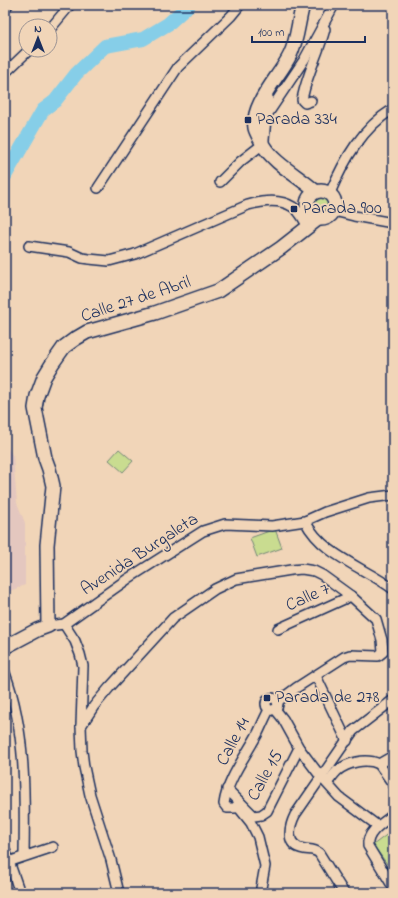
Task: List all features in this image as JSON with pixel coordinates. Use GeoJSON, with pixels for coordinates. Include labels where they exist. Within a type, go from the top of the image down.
{"type":"FeatureCollection","features":[{"type":"Feature","properties":{"kind":"main road"},"geometry":{"type":"LineString","coordinates":[[303,5],[290,55],[266,93],[260,118],[262,142],[281,164],[306,182],[315,192]]}},
{"type":"Feature","properties":{"kind":"main road"},"geometry":{"type":"LineString","coordinates":[[323,190],[330,193],[335,201],[334,210],[328,217],[313,223],[307,206],[309,198],[315,192],[323,190]]}},
{"type":"Feature","properties":{"kind":"main road","name":"Calle 27 de Abril"},"geometry":{"type":"LineString","coordinates":[[48,626],[47,545],[54,486],[45,458],[35,408],[37,396],[44,376],[64,347],[87,332],[155,313],[218,292],[313,223]]}},
{"type":"Feature","properties":{"kind":"main road"},"geometry":{"type":"LineString","coordinates":[[5,647],[37,630],[48,626]]}},
{"type":"Feature","properties":{"kind":"street"},"geometry":{"type":"LineString","coordinates":[[5,8],[8,5]]}},
{"type":"Feature","properties":{"kind":"street"},"geometry":{"type":"LineString","coordinates":[[58,19],[70,5]]}},
{"type":"Feature","properties":{"kind":"street"},"geometry":{"type":"LineString","coordinates":[[98,188],[178,67],[215,32],[240,5]]}},
{"type":"Feature","properties":{"kind":"street"},"geometry":{"type":"LineString","coordinates":[[260,118],[304,60],[334,5]]}},
{"type":"Feature","properties":{"kind":"street"},"geometry":{"type":"LineString","coordinates":[[311,101],[305,103],[302,100],[302,95],[312,63],[321,45],[328,16]]}},
{"type":"Feature","properties":{"kind":"street"},"geometry":{"type":"LineString","coordinates":[[5,73],[21,58]]}},
{"type":"Feature","properties":{"kind":"street"},"geometry":{"type":"LineString","coordinates":[[330,193],[339,173],[364,134],[372,125],[393,109]]}},
{"type":"Feature","properties":{"kind":"street"},"geometry":{"type":"LineString","coordinates":[[220,182],[262,142]]}},
{"type":"Feature","properties":{"kind":"street"},"geometry":{"type":"LineString","coordinates":[[29,246],[69,252],[82,258],[109,261],[135,254],[248,205],[262,201],[275,201],[293,206],[313,223]]}},
{"type":"Feature","properties":{"kind":"street"},"geometry":{"type":"LineString","coordinates":[[334,210],[354,216],[393,223]]}},
{"type":"Feature","properties":{"kind":"street","name":"Avenida Burgaleta"},"geometry":{"type":"LineString","coordinates":[[48,626],[64,624],[128,578],[203,531],[225,524],[272,526],[305,521],[325,512],[369,498],[393,495]]}},
{"type":"Feature","properties":{"kind":"street"},"geometry":{"type":"LineString","coordinates":[[305,521],[313,534],[337,556],[383,581],[393,589]]}},
{"type":"Feature","properties":{"kind":"street"},"geometry":{"type":"LineString","coordinates":[[81,726],[94,706],[109,688],[173,618],[221,586],[236,579],[291,570],[302,569],[314,571],[322,575],[370,611],[376,618],[383,649],[381,654],[374,657],[350,655],[344,657],[296,688],[274,707],[283,719],[299,748],[324,780],[339,797],[378,826]]}},
{"type":"Feature","properties":{"kind":"street","name":"Calle 7"},"geometry":{"type":"LineString","coordinates":[[278,629],[351,596]]}},
{"type":"Feature","properties":{"kind":"street"},"geometry":{"type":"LineString","coordinates":[[64,624],[75,641],[83,666],[81,726],[82,756],[90,795],[111,860],[119,893]]}},
{"type":"Feature","properties":{"kind":"street"},"geometry":{"type":"LineString","coordinates":[[5,673],[14,702],[23,768],[24,856]]}},
{"type":"Feature","properties":{"kind":"street"},"geometry":{"type":"LineString","coordinates":[[316,676],[347,741]]}},
{"type":"Feature","properties":{"kind":"street"},"geometry":{"type":"LineString","coordinates":[[344,893],[320,853],[316,850],[299,848],[293,844],[290,839],[290,830],[295,814],[324,780],[356,728],[393,700]]}},
{"type":"Feature","properties":{"kind":"street","name":"Calle 14"},"geometry":{"type":"LineString","coordinates":[[227,789],[243,758],[274,707]]}},
{"type":"Feature","properties":{"kind":"street","name":"Calle 15"},"geometry":{"type":"LineString","coordinates":[[238,804],[258,816],[264,814],[267,811],[299,748]]}},
{"type":"Feature","properties":{"kind":"street"},"geometry":{"type":"LineString","coordinates":[[379,764],[393,756]]}},
{"type":"Feature","properties":{"kind":"street"},"geometry":{"type":"LineString","coordinates":[[324,780],[353,763],[373,762],[379,764],[393,784]]}},
{"type":"Feature","properties":{"kind":"street"},"geometry":{"type":"LineString","coordinates":[[227,789],[225,794],[225,806],[232,809],[238,804]]}},
{"type":"Feature","properties":{"kind":"street"},"geometry":{"type":"LineString","coordinates":[[227,789],[251,822],[258,837],[265,866],[261,888],[263,893]]}},
{"type":"Feature","properties":{"kind":"street"},"geometry":{"type":"LineString","coordinates":[[393,815],[378,826],[367,841],[368,846],[393,887]]}},
{"type":"Feature","properties":{"kind":"street"},"geometry":{"type":"LineString","coordinates":[[7,863],[53,847]]}},
{"type":"Feature","properties":{"kind":"street"},"geometry":{"type":"LineString","coordinates":[[5,850],[7,863],[20,893]]}},
{"type":"Feature","properties":{"kind":"shaded area"},"geometry":{"type":"Polygon","coordinates":[[[5,444],[13,456],[17,503],[25,523],[25,585],[5,593],[5,444]]]}},
{"type":"Feature","properties":{"kind":"green space"},"geometry":{"type":"Polygon","coordinates":[[[320,197],[326,199],[328,205],[326,211],[320,213],[314,211],[312,205],[314,199],[320,197]]]}},
{"type":"Feature","properties":{"kind":"green space"},"geometry":{"type":"Polygon","coordinates":[[[119,449],[133,461],[123,472],[109,460],[119,449]]]}},
{"type":"Feature","properties":{"kind":"green space"},"geometry":{"type":"Polygon","coordinates":[[[275,529],[282,548],[257,557],[250,538],[275,529]]]}},
{"type":"Feature","properties":{"kind":"green space"},"geometry":{"type":"Polygon","coordinates":[[[393,830],[393,872],[373,845],[393,830]]]}},
{"type":"Feature","properties":{"kind":"waterway"},"geometry":{"type":"LineString","coordinates":[[5,176],[43,110],[55,101],[76,74],[105,46],[143,39],[168,24],[189,5]]}},
{"type":"Feature","properties":{"kind":"place","name":"Parada 334"},"geometry":{"type":"Point","coordinates":[248,120]}},
{"type":"Feature","properties":{"kind":"place","name":"Parada 900"},"geometry":{"type":"Point","coordinates":[294,209]}},
{"type":"Feature","properties":{"kind":"place","name":"Parada de 278"},"geometry":{"type":"Point","coordinates":[267,698]}}]}
